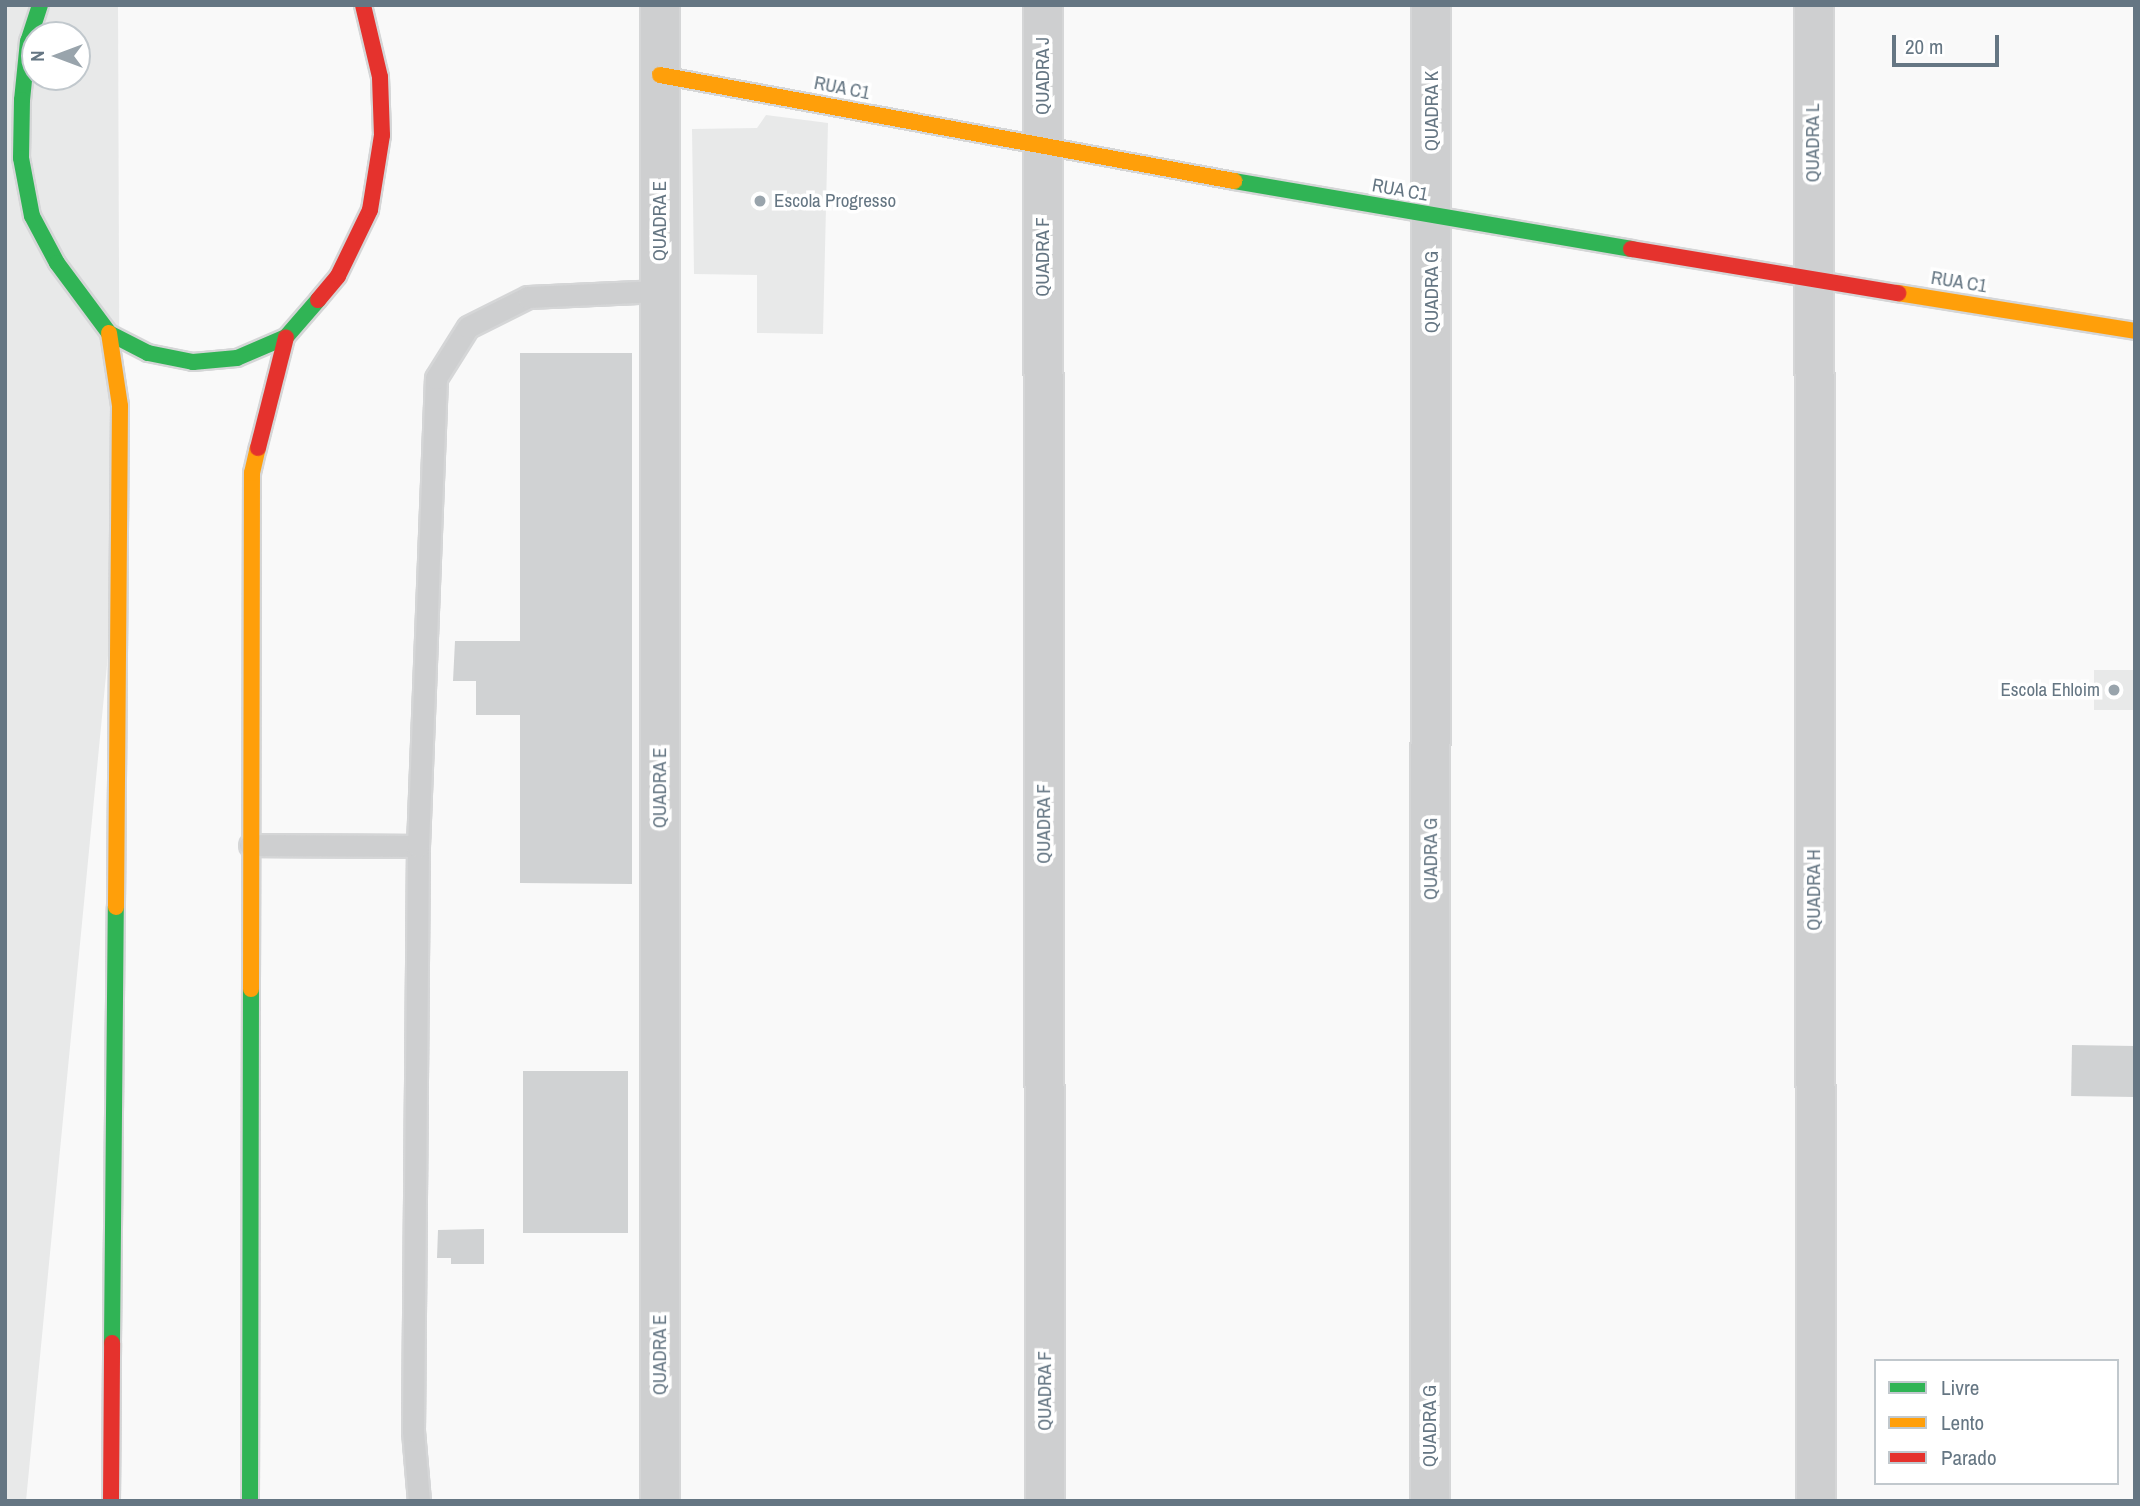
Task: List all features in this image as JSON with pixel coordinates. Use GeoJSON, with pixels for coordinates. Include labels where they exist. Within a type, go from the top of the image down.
{"type":"FeatureCollection","features":[{"type":"Feature","properties":{"kind":"main road"},"geometry":{"type":"LineString","coordinates":[[40,5],[28,41],[22,100],[21,158],[32,216],[57,263],[108,333],[148,353],[193,362],[237,358],[286,337],[338,276],[370,210],[382,135],[380,77],[363,5]]}},
{"type":"Feature","properties":{"kind":"main road","name":"RUA C1"},"geometry":{"type":"LineString","coordinates":[[660,75],[1432,217],[2135,331]]}},
{"type":"Feature","properties":{"kind":"main road"},"geometry":{"type":"LineString","coordinates":[[108,333],[120,458],[111,1501]]}},
{"type":"Feature","properties":{"kind":"main road"},"geometry":{"type":"LineString","coordinates":[[250,1501],[252,473],[286,337]]}},
{"type":"Feature","properties":{"kind":"street","name":"QUADRA E"},"geometry":{"type":"LineString","coordinates":[[660,5],[660,1501]]}},
{"type":"Feature","properties":{"kind":"street","name":"QUADRA J"},"geometry":{"type":"LineString","coordinates":[[1043,5],[1043,147]]}},
{"type":"Feature","properties":{"kind":"street","name":"QUADRA K"},"geometry":{"type":"LineString","coordinates":[[1432,5],[1432,217]]}},
{"type":"Feature","properties":{"kind":"street","name":"QUADRA L"},"geometry":{"type":"LineString","coordinates":[[1813,280],[1814,5]]}},
{"type":"Feature","properties":{"kind":"street","name":"QUADRA F"},"geometry":{"type":"LineString","coordinates":[[1043,147],[1045,1501]]}},
{"type":"Feature","properties":{"kind":"street","name":"QUADRA G"},"geometry":{"type":"LineString","coordinates":[[1430,1501],[1432,217]]}},
{"type":"Feature","properties":{"kind":"street","name":"QUADRA H"},"geometry":{"type":"LineString","coordinates":[[1813,280],[1816,1501]]}},
{"type":"Feature","properties":{"kind":"lane"},"geometry":{"type":"LineString","coordinates":[[419,1501],[414,1431],[418,846],[436,378],[468,327],[528,297],[660,291]]}},
{"type":"Feature","properties":{"kind":"lane"},"geometry":{"type":"LineString","coordinates":[[250,845],[418,846]]}},
{"type":"Feature","properties":{"kind":"shaded area"},"geometry":{"type":"Polygon","coordinates":[[[5,5],[118,5],[120,531],[26,1501],[5,1501],[5,5]]]}},
{"type":"Feature","properties":{"kind":"shaded area","name":"Escola Progresso"},"geometry":{"type":"Polygon","coordinates":[[[766,115],[828,123],[823,334],[757,333],[757,275],[694,274],[692,129],[757,128],[766,115]]]}},
{"type":"Feature","properties":{"kind":"shaded area","name":"Escola Ehloim"},"geometry":{"type":"Polygon","coordinates":[[[2094,670],[2135,670],[2135,710],[2094,710],[2094,670]]]}},
{"type":"Feature","properties":{"kind":"building"},"geometry":{"type":"Polygon","coordinates":[[[520,353],[632,353],[632,884],[520,883],[520,715],[476,715],[476,681],[453,681],[455,641],[520,641],[520,353]]]}},
{"type":"Feature","properties":{"kind":"building"},"geometry":{"type":"Polygon","coordinates":[[[2072,1045],[2135,1046],[2134,1097],[2071,1096],[2072,1045]]]}},
{"type":"Feature","properties":{"kind":"building"},"geometry":{"type":"Polygon","coordinates":[[[523,1071],[628,1071],[628,1233],[523,1233],[523,1071]]]}},
{"type":"Feature","properties":{"kind":"building"},"geometry":{"type":"Polygon","coordinates":[[[484,1229],[484,1264],[451,1264],[451,1258],[437,1258],[438,1230],[484,1229]]]}},
{"type":"Feature","properties":{"kind":"traffic: fast"},"geometry":{"type":"LineString","coordinates":[[40,5],[28,41],[22,100],[21,158],[32,216],[57,263],[109,333],[148,353],[193,362],[237,358],[286,337],[318,300]]}},
{"type":"Feature","properties":{"kind":"traffic: fast"},"geometry":{"type":"LineString","coordinates":[[1234,181],[1631,249]]}},
{"type":"Feature","properties":{"kind":"traffic: fast"},"geometry":{"type":"LineString","coordinates":[[112,1343],[116,907]]}},
{"type":"Feature","properties":{"kind":"traffic: fast"},"geometry":{"type":"LineString","coordinates":[[250,1501],[251,989]]}},
{"type":"Feature","properties":{"kind":"traffic: slow"},"geometry":{"type":"LineString","coordinates":[[660,75],[1234,181]]}},
{"type":"Feature","properties":{"kind":"traffic: slow"},"geometry":{"type":"LineString","coordinates":[[1898,293],[2135,331]]}},
{"type":"Feature","properties":{"kind":"traffic: slow"},"geometry":{"type":"LineString","coordinates":[[109,333],[120,406],[116,907]]}},
{"type":"Feature","properties":{"kind":"traffic: slow"},"geometry":{"type":"LineString","coordinates":[[251,989],[252,473],[258,448]]}},
{"type":"Feature","properties":{"kind":"traffic: jam"},"geometry":{"type":"LineString","coordinates":[[318,300],[338,276],[370,210],[382,135],[380,77],[363,5]]}},
{"type":"Feature","properties":{"kind":"traffic: jam"},"geometry":{"type":"LineString","coordinates":[[1631,249],[1898,293]]}},
{"type":"Feature","properties":{"kind":"traffic: jam"},"geometry":{"type":"LineString","coordinates":[[258,448],[286,337]]}},
{"type":"Feature","properties":{"kind":"traffic: jam"},"geometry":{"type":"LineString","coordinates":[[111,1501],[112,1343]]}},
{"type":"Feature","properties":{"kind":"place","name":"Escola Progresso"},"geometry":{"type":"Point","coordinates":[760,201]}},
{"type":"Feature","properties":{"kind":"place","name":"Escola Ehloim"},"geometry":{"type":"Point","coordinates":[2114,690]}}]}
